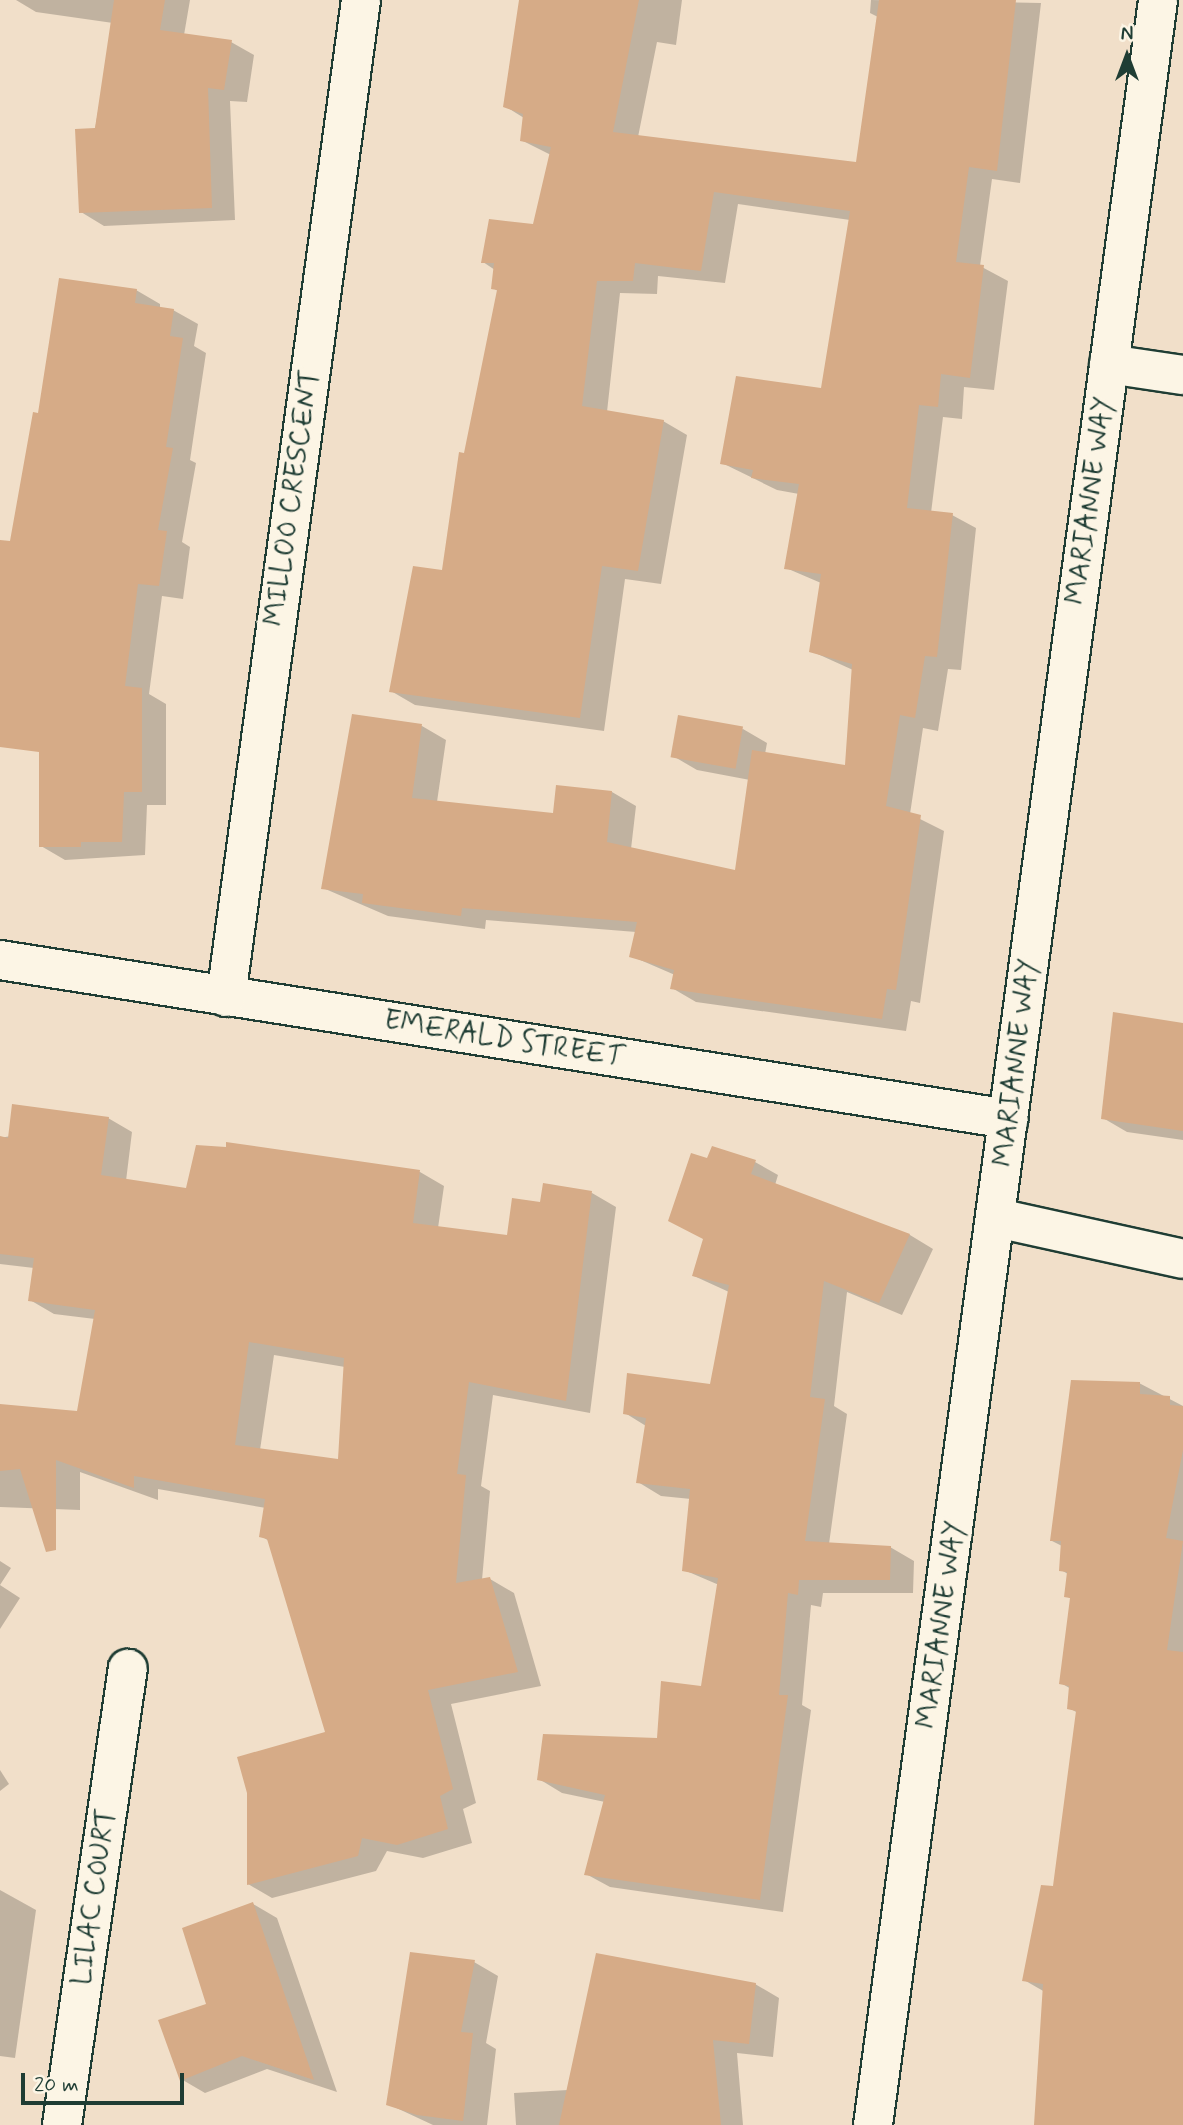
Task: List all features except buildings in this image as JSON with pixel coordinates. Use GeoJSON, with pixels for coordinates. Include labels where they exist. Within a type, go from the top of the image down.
{"type":"FeatureCollection","features":[{"type":"Feature","properties":{"kind":"street","name":"MILLOO CRESCENT"},"geometry":{"type":"LineString","coordinates":[[226,997],[361,0]]}},
{"type":"Feature","properties":{"kind":"street","name":"MARIANNE WAY"},"geometry":{"type":"LineString","coordinates":[[873,2125],[997,1218],[1158,0]]}},
{"type":"Feature","properties":{"kind":"street"},"geometry":{"type":"LineString","coordinates":[[1109,364],[1183,375]]}},
{"type":"Feature","properties":{"kind":"street","name":"EMERALD STREET"},"geometry":{"type":"LineString","coordinates":[[0,960],[1009,1119]]}},
{"type":"Feature","properties":{"kind":"street"},"geometry":{"type":"LineString","coordinates":[[997,1218],[1183,1259]]}},
{"type":"Feature","properties":{"kind":"street","name":"LILAC COURT"},"geometry":{"type":"LineString","coordinates":[[62,2125],[128,1670]]}}]}
